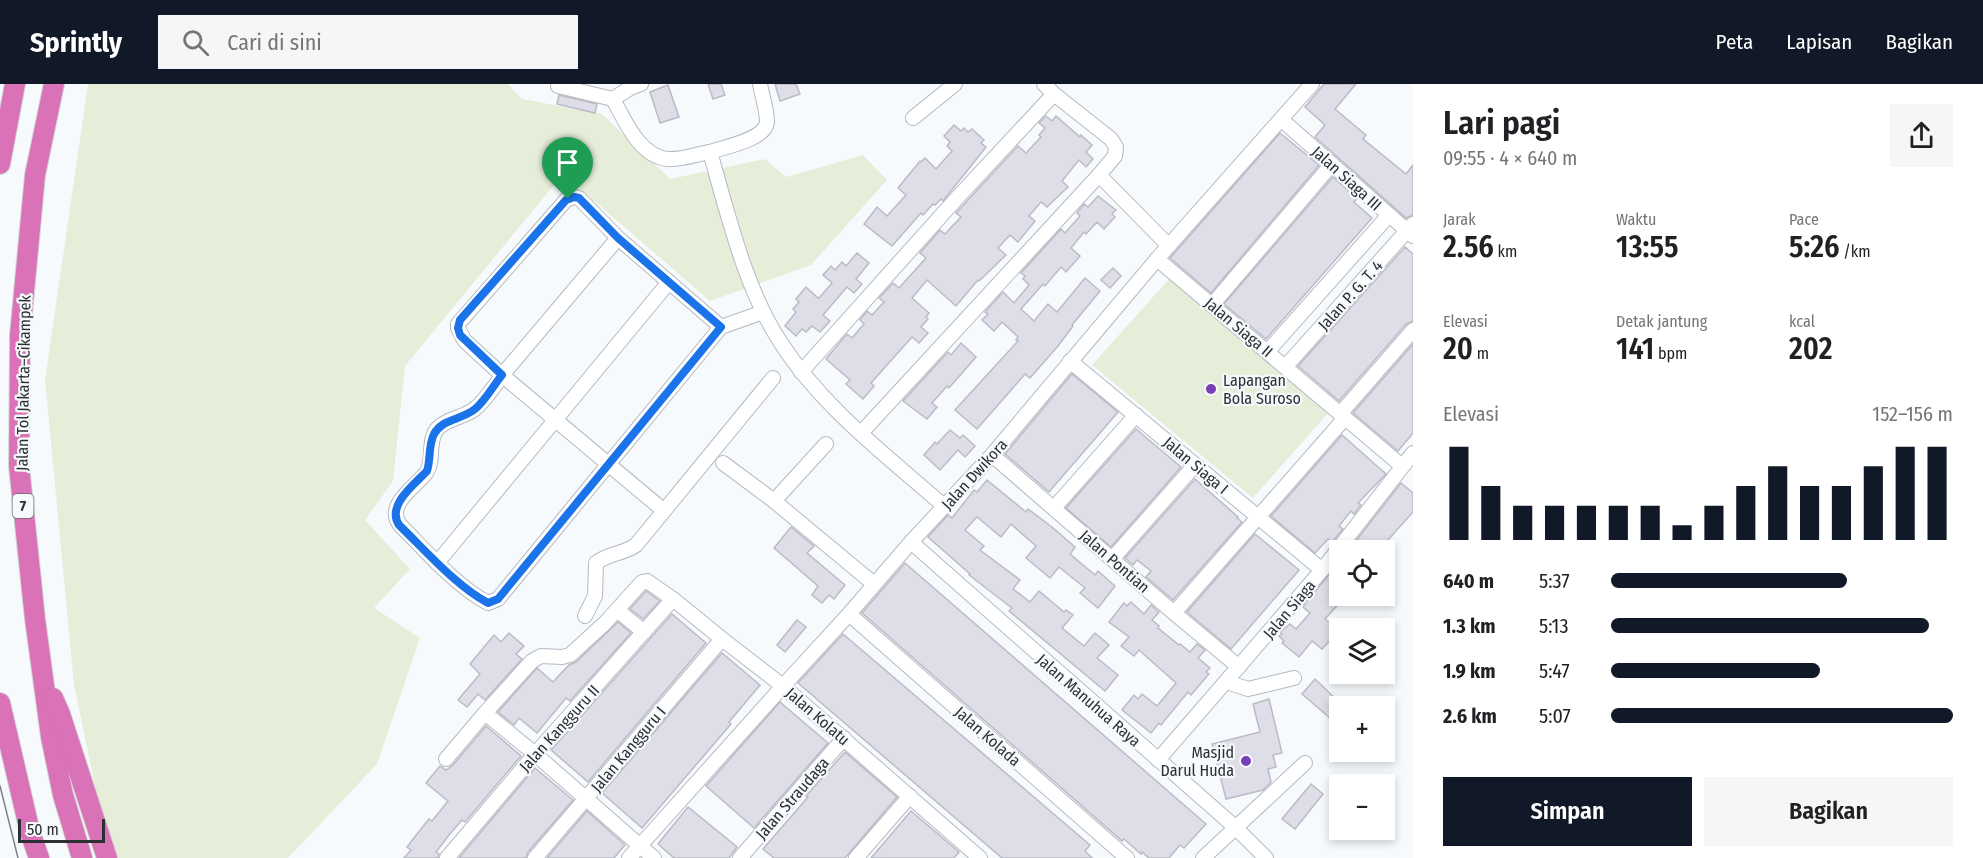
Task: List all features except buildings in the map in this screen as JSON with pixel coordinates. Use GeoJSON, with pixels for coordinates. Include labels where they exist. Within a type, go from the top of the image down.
{"type":"FeatureCollection","features":[{"type":"Feature","properties":{"kind":"highway"},"geometry":{"type":"LineString","coordinates":[[0,164],[15,84]]}},
{"type":"Feature","properties":{"kind":"highway","name":"Jalan Tol Jakarta–Cikampek"},"geometry":{"type":"LineString","coordinates":[[54,84],[35,174],[20,335],[19,466],[26,541],[51,737],[63,795],[82,858]]}},
{"type":"Feature","properties":{"kind":"highway"},"geometry":{"type":"LineString","coordinates":[[43,676],[60,714],[107,858]]}},
{"type":"Feature","properties":{"kind":"highway"},"geometry":{"type":"LineString","coordinates":[[0,703],[30,832],[39,858]]}},
{"type":"Feature","properties":{"kind":"street"},"geometry":{"type":"LineString","coordinates":[[558,86],[614,99],[630,88],[641,84]]}},
{"type":"Feature","properties":{"kind":"street"},"geometry":{"type":"LineString","coordinates":[[614,99],[626,123],[643,146],[660,157],[677,158],[710,152],[762,132],[767,119],[760,84]]}},
{"type":"Feature","properties":{"kind":"street"},"geometry":{"type":"LineString","coordinates":[[913,118],[955,84]]}},
{"type":"Feature","properties":{"kind":"street","name":"Jalan Dwikora"},"geometry":{"type":"LineString","coordinates":[[629,858],[911,542],[992,455],[1157,259],[1312,84]]}},
{"type":"Feature","properties":{"kind":"street"},"geometry":{"type":"LineString","coordinates":[[801,372],[957,198],[1049,89],[1114,143],[1115,156],[1099,175],[861,433]]}},
{"type":"Feature","properties":{"kind":"street","name":"Jalan Siaga III"},"geometry":{"type":"LineString","coordinates":[[1282,120],[1389,215],[1411,230]]}},
{"type":"Feature","properties":{"kind":"street"},"geometry":{"type":"LineString","coordinates":[[710,152],[740,254],[763,312],[780,342],[801,372],[832,406],[944,506]]}},
{"type":"Feature","properties":{"kind":"street"},"geometry":{"type":"LineString","coordinates":[[1212,305],[1332,164]]}},
{"type":"Feature","properties":{"kind":"street"},"geometry":{"type":"LineString","coordinates":[[1099,175],[1169,246]]}},
{"type":"Feature","properties":{"kind":"street"},"geometry":{"type":"LineString","coordinates":[[663,510],[502,375],[460,335],[458,328],[460,320],[570,197],[579,198],[618,238],[721,327]]}},
{"type":"Feature","properties":{"kind":"street"},"geometry":{"type":"LineString","coordinates":[[1268,351],[1389,215]]}},
{"type":"Feature","properties":{"kind":"street","name":"Jalan P. G. T. 4"},"geometry":{"type":"LineString","coordinates":[[1286,366],[1411,230]]}},
{"type":"Feature","properties":{"kind":"street"},"geometry":{"type":"LineString","coordinates":[[618,238],[475,409],[451,420],[436,431],[430,447],[427,471],[396,508],[397,522],[437,563],[478,598],[488,603],[498,599],[721,327],[763,312]]}},
{"type":"Feature","properties":{"kind":"street","name":"Jalan Siaga II"},"geometry":{"type":"LineString","coordinates":[[1157,259],[1402,466]]}},
{"type":"Feature","properties":{"kind":"street"},"geometry":{"type":"LineString","coordinates":[[437,563],[669,282]]}},
{"type":"Feature","properties":{"kind":"street"},"geometry":{"type":"LineString","coordinates":[[1174,613],[1413,330]]}},
{"type":"Feature","properties":{"kind":"street","name":"Jalan Siaga I"},"geometry":{"type":"LineString","coordinates":[[1070,362],[1322,570]]}},
{"type":"Feature","properties":{"kind":"street"},"geometry":{"type":"LineString","coordinates":[[585,616],[595,596],[596,563],[604,557],[623,552],[636,545],[773,378]]}},
{"type":"Feature","properties":{"kind":"street"},"geometry":{"type":"LineString","coordinates":[[1054,508],[1136,415]]}},
{"type":"Feature","properties":{"kind":"street"},"geometry":{"type":"LineString","coordinates":[[774,501],[826,444]]}},
{"type":"Feature","properties":{"kind":"street","name":"Jalan Siaga"},"geometry":{"type":"LineString","coordinates":[[1158,760],[1322,570],[1413,453]]}},
{"type":"Feature","properties":{"kind":"street","name":"Jalan Pontian"},"geometry":{"type":"LineString","coordinates":[[992,455],[1239,667]]}},
{"type":"Feature","properties":{"kind":"street"},"geometry":{"type":"LineString","coordinates":[[723,463],[774,501],[874,584]]}},
{"type":"Feature","properties":{"kind":"street"},"geometry":{"type":"LineString","coordinates":[[1113,558],[1195,465]]}},
{"type":"Feature","properties":{"kind":"street","name":"Jalan Manuhua Raya"},"geometry":{"type":"LineString","coordinates":[[911,542],[1235,827],[1266,858]]}},
{"type":"Feature","properties":{"kind":"street","name":"Jalan Kolatu"},"geometry":{"type":"LineString","coordinates":[[617,610],[642,582],[650,582],[783,686],[910,796],[976,857]]}},
{"type":"Feature","properties":{"kind":"street","name":"Jalan Kangguru II"},"geometry":{"type":"LineString","coordinates":[[447,858],[536,753],[673,599]]}},
{"type":"Feature","properties":{"kind":"street"},"geometry":{"type":"LineString","coordinates":[[446,759],[532,661],[541,656],[570,655],[617,610],[644,632]]}},
{"type":"Feature","properties":{"kind":"street","name":"Jalan Kolada"},"geometry":{"type":"LineString","coordinates":[[849,614],[1127,858]]}},
{"type":"Feature","properties":{"kind":"street","name":"Jalan Kangguru I"},"geometry":{"type":"LineString","coordinates":[[535,858],[722,639]]}},
{"type":"Feature","properties":{"kind":"street"},"geometry":{"type":"LineString","coordinates":[[1227,682],[1248,689],[1294,678]]}},
{"type":"Feature","properties":{"kind":"street"},"geometry":{"type":"LineString","coordinates":[[485,713],[536,753],[654,858]]}},
{"type":"Feature","properties":{"kind":"street","name":"Jalan Straudaga"},"geometry":{"type":"LineString","coordinates":[[740,858],[843,738]]}},
{"type":"Feature","properties":{"kind":"street"},"geometry":{"type":"LineString","coordinates":[[1203,858],[1305,763]]}},
{"type":"Feature","properties":{"kind":"street"},"geometry":{"type":"LineString","coordinates":[[856,858],[910,796]]}},
{"type":"Feature","properties":{"kind":"green space"},"geometry":{"type":"Polygon","coordinates":[[[88,84],[508,84],[522,99],[602,114],[670,179],[765,159],[786,177],[863,155],[887,180],[811,265],[710,301],[563,174],[405,366],[393,481],[365,520],[410,569],[374,608],[420,638],[377,764],[288,858],[110,858],[74,685],[45,380],[88,84]]]}},
{"type":"Feature","properties":{"kind":"green space","name":"Lapangan Bola Suroso"},"geometry":{"type":"Polygon","coordinates":[[[1170,278],[1329,412],[1253,498],[1092,365],[1170,278]]]}},
{"type":"Feature","properties":{"kind":"tram line"},"geometry":{"type":"LineString","coordinates":[[0,786],[18,858]]}},
{"type":"Feature","properties":{"kind":"place","name":"Lapangan Bola Suroso"},"geometry":{"type":"Point","coordinates":[1211,389]}},
{"type":"Feature","properties":{"kind":"place","name":"Masjid Darul Huda"},"geometry":{"type":"Point","coordinates":[1246,761]}},
{"type":"Feature","properties":{"kind":"route"},"geometry":{"type":"LineString","coordinates":[[570,197],[579,198],[618,238],[721,327],[498,599],[488,603],[478,598],[437,563],[399,525],[395,512],[398,504],[427,471],[430,447],[436,431],[442,425],[475,409],[502,375],[460,335],[458,324],[460,320],[568,199],[570,197]]}}]}
